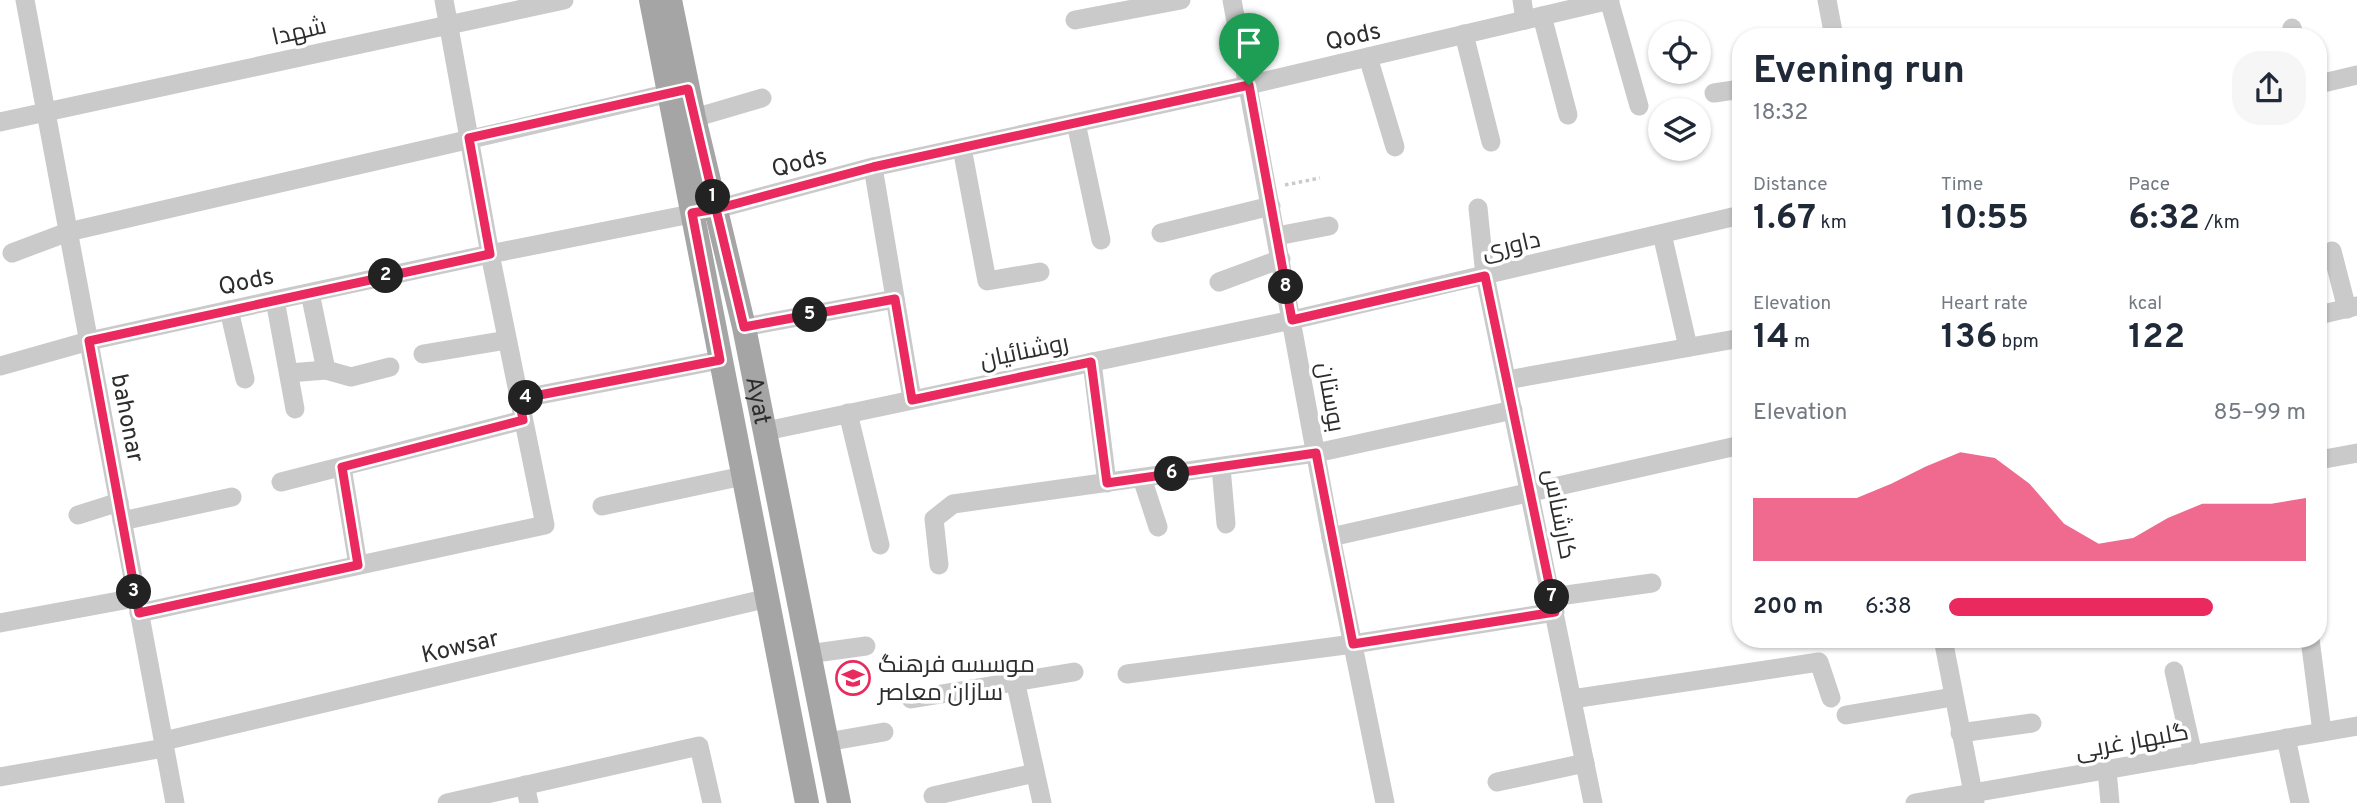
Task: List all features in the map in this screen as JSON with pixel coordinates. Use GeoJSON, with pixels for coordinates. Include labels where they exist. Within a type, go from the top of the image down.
{"type":"FeatureCollection","features":[{"type":"Feature","properties":{"kind":"main road","name":"Ayat"},"geometry":{"type":"LineString","coordinates":[[651,0],[678,91],[704,211],[744,327],[839,803]]}},
{"type":"Feature","properties":{"kind":"main road","name":"Ayat"},"geometry":{"type":"LineString","coordinates":[[670,0],[678,91],[694,118],[720,360],[807,803]]}},
{"type":"Feature","properties":{"kind":"street","name":"bahonar"},"geometry":{"type":"LineString","coordinates":[[25,0],[175,803]]}},
{"type":"Feature","properties":{"kind":"street"},"geometry":{"type":"LineString","coordinates":[[0,623],[137,605],[358,565],[545,525],[490,254],[444,0]]}},
{"type":"Feature","properties":{"kind":"street","name":"شهدا"},"geometry":{"type":"LineString","coordinates":[[0,122],[564,0]]}},
{"type":"Feature","properties":{"kind":"street"},"geometry":{"type":"LineString","coordinates":[[1075,20],[1181,0]]}},
{"type":"Feature","properties":{"kind":"street","name":"بوستان"},"geometry":{"type":"LineString","coordinates":[[1233,0],[1331,537],[1385,803]]}},
{"type":"Feature","properties":{"kind":"street"},"geometry":{"type":"LineString","coordinates":[[1522,0],[1534,18],[1568,115]]}},
{"type":"Feature","properties":{"kind":"street"},"geometry":{"type":"LineString","coordinates":[[1609,0],[1639,106]]}},
{"type":"Feature","properties":{"kind":"street","name":"Qods"},"geometry":{"type":"LineString","coordinates":[[0,366],[89,341],[229,310],[704,211],[873,167],[1249,85],[1609,0]]}},
{"type":"Feature","properties":{"kind":"street"},"geometry":{"type":"LineString","coordinates":[[1827,0],[1832,28]]}},
{"type":"Feature","properties":{"kind":"street"},"geometry":{"type":"LineString","coordinates":[[1464,34],[1490,142]]}},
{"type":"Feature","properties":{"kind":"street"},"geometry":{"type":"LineString","coordinates":[[1368,57],[1395,147]]}},
{"type":"Feature","properties":{"kind":"street"},"geometry":{"type":"LineString","coordinates":[[2327,82],[2357,75]]}},
{"type":"Feature","properties":{"kind":"street"},"geometry":{"type":"LineString","coordinates":[[1714,93],[1732,90]]}},
{"type":"Feature","properties":{"kind":"street"},"geometry":{"type":"LineString","coordinates":[[12,253],[68,232],[678,91]]}},
{"type":"Feature","properties":{"kind":"street"},"geometry":{"type":"LineString","coordinates":[[694,118],[762,98]]}},
{"type":"Feature","properties":{"kind":"street"},"geometry":{"type":"LineString","coordinates":[[1076,123],[1101,240]]}},
{"type":"Feature","properties":{"kind":"street"},"geometry":{"type":"LineString","coordinates":[[962,148],[987,281],[1040,272]]}},
{"type":"Feature","properties":{"kind":"street"},"geometry":{"type":"LineString","coordinates":[[873,167],[912,400]]}},
{"type":"Feature","properties":{"kind":"street"},"geometry":{"type":"LineString","coordinates":[[1161,233],[1270,197]]}},
{"type":"Feature","properties":{"kind":"street","name":"کارشناس"},"geometry":{"type":"LineString","coordinates":[[1478,208],[1485,276],[1593,803]]}},
{"type":"Feature","properties":{"kind":"street","name":"داوری"},"geometry":{"type":"LineString","coordinates":[[1292,320],[1732,217]]}},
{"type":"Feature","properties":{"kind":"street"},"geometry":{"type":"LineString","coordinates":[[1277,236],[1329,226]]}},
{"type":"Feature","properties":{"kind":"street"},"geometry":{"type":"LineString","coordinates":[[1662,234],[1688,347]]}},
{"type":"Feature","properties":{"kind":"street"},"geometry":{"type":"LineString","coordinates":[[2327,313],[2352,308],[2332,251]]}},
{"type":"Feature","properties":{"kind":"street"},"geometry":{"type":"LineString","coordinates":[[1219,282],[1281,259]]}},
{"type":"Feature","properties":{"kind":"street"},"geometry":{"type":"LineString","coordinates":[[310,293],[326,370]]}},
{"type":"Feature","properties":{"kind":"street"},"geometry":{"type":"LineString","coordinates":[[744,327],[895,299]]}},
{"type":"Feature","properties":{"kind":"street"},"geometry":{"type":"LineString","coordinates":[[275,300],[295,409]]}},
{"type":"Feature","properties":{"kind":"street"},"geometry":{"type":"LineString","coordinates":[[229,310],[245,379]]}},
{"type":"Feature","properties":{"kind":"street","name":"روشنائیان"},"geometry":{"type":"LineString","coordinates":[[766,431],[1292,320]]}},
{"type":"Feature","properties":{"kind":"street"},"geometry":{"type":"LineString","coordinates":[[423,354],[507,340]]}},
{"type":"Feature","properties":{"kind":"street"},"geometry":{"type":"LineString","coordinates":[[1507,380],[1732,340]]}},
{"type":"Feature","properties":{"kind":"street"},"geometry":{"type":"LineString","coordinates":[[519,399],[720,360]]}},
{"type":"Feature","properties":{"kind":"street"},"geometry":{"type":"LineString","coordinates":[[1091,362],[1107,483]]}},
{"type":"Feature","properties":{"kind":"street"},"geometry":{"type":"LineString","coordinates":[[289,373],[326,370],[351,377],[390,367]]}},
{"type":"Feature","properties":{"kind":"street"},"geometry":{"type":"LineString","coordinates":[[939,565],[934,519],[953,504],[1316,453],[1513,410]]}},
{"type":"Feature","properties":{"kind":"street"},"geometry":{"type":"LineString","coordinates":[[848,413],[880,545]]}},
{"type":"Feature","properties":{"kind":"street"},"geometry":{"type":"LineString","coordinates":[[282,482],[523,420]]}},
{"type":"Feature","properties":{"kind":"street"},"geometry":{"type":"LineString","coordinates":[[1331,537],[1732,447]]}},
{"type":"Feature","properties":{"kind":"street"},"geometry":{"type":"LineString","coordinates":[[2327,459],[2357,453]]}},
{"type":"Feature","properties":{"kind":"street"},"geometry":{"type":"LineString","coordinates":[[342,467],[358,565]]}},
{"type":"Feature","properties":{"kind":"street"},"geometry":{"type":"LineString","coordinates":[[1221,467],[1226,524]]}},
{"type":"Feature","properties":{"kind":"street"},"geometry":{"type":"LineString","coordinates":[[602,506],[743,476]]}},
{"type":"Feature","properties":{"kind":"street"},"geometry":{"type":"LineString","coordinates":[[1142,478],[1157,527]]}},
{"type":"Feature","properties":{"kind":"street"},"geometry":{"type":"LineString","coordinates":[[78,515],[232,497]]}},
{"type":"Feature","properties":{"kind":"street"},"geometry":{"type":"LineString","coordinates":[[1127,674],[1353,644],[1651,583]]}},
{"type":"Feature","properties":{"kind":"street","name":"Kowsar"},"geometry":{"type":"LineString","coordinates":[[0,776],[164,744],[768,598]]}},
{"type":"Feature","properties":{"kind":"street"},"geometry":{"type":"LineString","coordinates":[[808,654],[866,646]]}},
{"type":"Feature","properties":{"kind":"street"},"geometry":{"type":"LineString","coordinates":[[1945,648],[1974,798]]}},
{"type":"Feature","properties":{"kind":"street"},"geometry":{"type":"LineString","coordinates":[[2310,648],[2322,732]]}},
{"type":"Feature","properties":{"kind":"street"},"geometry":{"type":"LineString","coordinates":[[1572,699],[1819,662],[1830,698]]}},
{"type":"Feature","properties":{"kind":"street"},"geometry":{"type":"LineString","coordinates":[[2174,671],[2193,755]]}},
{"type":"Feature","properties":{"kind":"street"},"geometry":{"type":"LineString","coordinates":[[911,699],[1074,672]]}},
{"type":"Feature","properties":{"kind":"street"},"geometry":{"type":"LineString","coordinates":[[1015,680],[1042,803]]}},
{"type":"Feature","properties":{"kind":"street"},"geometry":{"type":"LineString","coordinates":[[1846,715],[1953,697]]}},
{"type":"Feature","properties":{"kind":"street"},"geometry":{"type":"LineString","coordinates":[[1960,733],[2032,723]]}},
{"type":"Feature","properties":{"kind":"street","name":"گلبهار غربی"},"geometry":{"type":"LineString","coordinates":[[1915,803],[1974,798],[2106,770],[2357,726]]}},
{"type":"Feature","properties":{"kind":"street"},"geometry":{"type":"LineString","coordinates":[[827,742],[884,732]]}},
{"type":"Feature","properties":{"kind":"street"},"geometry":{"type":"LineString","coordinates":[[2286,738],[2300,803]]}},
{"type":"Feature","properties":{"kind":"street"},"geometry":{"type":"LineString","coordinates":[[447,803],[527,794],[699,746],[712,803]]}},
{"type":"Feature","properties":{"kind":"street"},"geometry":{"type":"LineString","coordinates":[[1497,782],[1585,762]]}},
{"type":"Feature","properties":{"kind":"street"},"geometry":{"type":"LineString","coordinates":[[2106,770],[2110,803]]}},
{"type":"Feature","properties":{"kind":"street"},"geometry":{"type":"LineString","coordinates":[[933,796],[1035,773]]}},
{"type":"Feature","properties":{"kind":"path"},"geometry":{"type":"LineString","coordinates":[[1270,197],[1321,178]]}},
{"type":"Feature","properties":{"kind":"place","name":"موسسه فرهنگ سازان معاصر"},"geometry":{"type":"Point","coordinates":[853,678]}},
{"type":"Feature","properties":{"kind":"route"},"geometry":{"type":"LineString","coordinates":[[1249,85],[873,167],[716,209],[688,89],[469,138],[490,254],[89,341],[139,613],[358,565],[342,467],[523,420],[519,399],[720,360],[692,213],[716,209],[744,327],[895,299],[912,400],[1091,362],[1107,483],[1316,453],[1353,644],[1555,612],[1485,276],[1292,320],[1249,85]]}}]}
